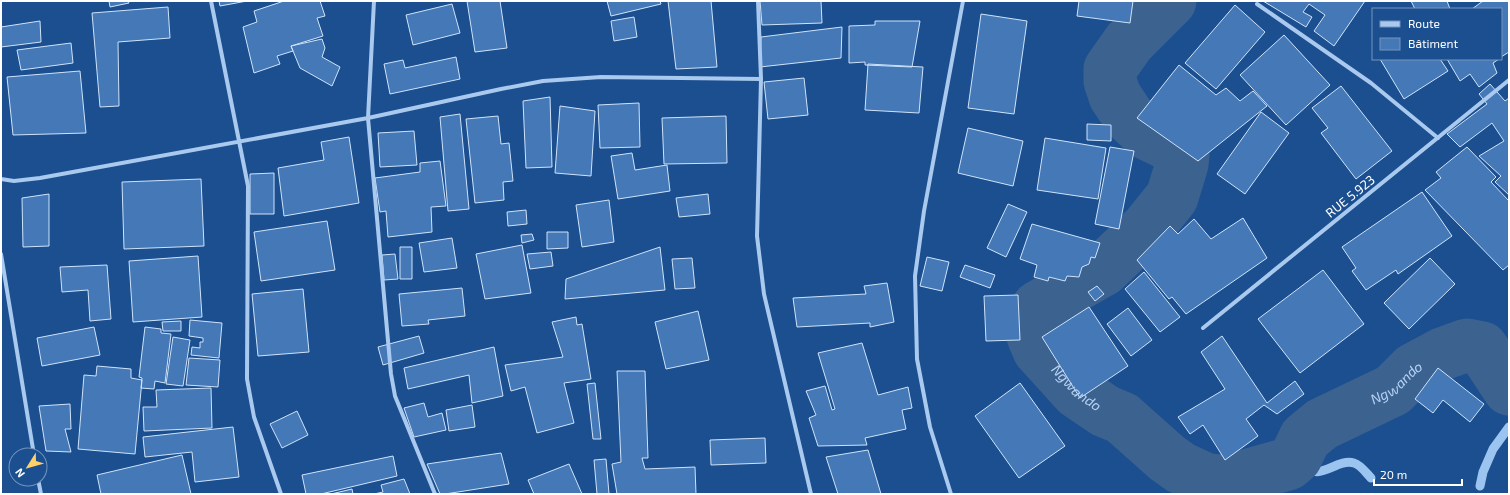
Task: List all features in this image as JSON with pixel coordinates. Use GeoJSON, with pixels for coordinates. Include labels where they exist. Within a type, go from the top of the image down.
{"type":"FeatureCollection","features":[{"type":"Feature","properties":{"kind":"street"},"geometry":{"type":"LineString","coordinates":[[212,1],[248,186],[247,379],[254,417],[281,494]]}},
{"type":"Feature","properties":{"kind":"street"},"geometry":{"type":"LineString","coordinates":[[374,1],[368,118],[391,374],[395,396],[434,494]]}},
{"type":"Feature","properties":{"kind":"street"},"geometry":{"type":"LineString","coordinates":[[758,1],[761,79],[758,243],[764,294],[811,494]]}},
{"type":"Feature","properties":{"kind":"street"},"geometry":{"type":"LineString","coordinates":[[951,494],[930,427],[917,359],[915,276],[924,211],[963,1]]}},
{"type":"Feature","properties":{"kind":"street"},"geometry":{"type":"LineString","coordinates":[[1258,4],[1371,84],[1438,138]]}},
{"type":"Feature","properties":{"kind":"street"},"geometry":{"type":"LineString","coordinates":[[1,179],[14,181],[40,178],[368,118],[543,81],[601,77],[761,79]]}},
{"type":"Feature","properties":{"kind":"street","name":"RUE 5.923"},"geometry":{"type":"LineString","coordinates":[[1203,328],[1509,80]]}},
{"type":"Feature","properties":{"kind":"street"},"geometry":{"type":"LineString","coordinates":[[1,254],[33,447]]}},
{"type":"Feature","properties":{"kind":"building"},"geometry":{"type":"Polygon","coordinates":[[[109,1],[128,1],[129,3],[110,7],[109,1]]]}},
{"type":"Feature","properties":{"kind":"building"},"geometry":{"type":"Polygon","coordinates":[[[219,1],[247,1],[220,6],[219,1]]]}},
{"type":"Feature","properties":{"kind":"building"},"geometry":{"type":"Polygon","coordinates":[[[284,1],[320,1],[325,16],[317,18],[323,36],[291,46],[293,51],[277,56],[280,64],[254,73],[243,27],[257,22],[254,11],[284,1]]]}},
{"type":"Feature","properties":{"kind":"building"},"geometry":{"type":"Polygon","coordinates":[[[467,1],[500,1],[507,48],[475,52],[467,1]]]}},
{"type":"Feature","properties":{"kind":"building"},"geometry":{"type":"Polygon","coordinates":[[[607,1],[660,1],[661,4],[611,16],[607,1]]]}},
{"type":"Feature","properties":{"kind":"building"},"geometry":{"type":"Polygon","coordinates":[[[668,1],[711,1],[717,67],[676,69],[668,1]]]}},
{"type":"Feature","properties":{"kind":"building"},"geometry":{"type":"Polygon","coordinates":[[[760,1],[821,1],[822,23],[762,25],[760,1]]]}},
{"type":"Feature","properties":{"kind":"building"},"geometry":{"type":"Polygon","coordinates":[[[1079,1],[1133,1],[1130,23],[1077,16],[1079,1]]]}},
{"type":"Feature","properties":{"kind":"building"},"geometry":{"type":"Polygon","coordinates":[[[1263,1],[1365,1],[1334,46],[1314,31],[1325,15],[1309,4],[1303,12],[1312,17],[1306,27],[1263,1]]]}},
{"type":"Feature","properties":{"kind":"building"},"geometry":{"type":"Polygon","coordinates":[[[1411,1],[1447,1],[1450,8],[1414,8],[1411,1]]]}},
{"type":"Feature","properties":{"kind":"building"},"geometry":{"type":"Polygon","coordinates":[[[1483,1],[1509,1],[1509,52],[1502,56],[1502,8],[1473,8],[1483,1]]]}},
{"type":"Feature","properties":{"kind":"building"},"geometry":{"type":"Polygon","coordinates":[[[452,4],[460,33],[413,45],[406,15],[452,4]]]}},
{"type":"Feature","properties":{"kind":"building"},"geometry":{"type":"Polygon","coordinates":[[[1235,5],[1265,32],[1216,89],[1185,63],[1235,5]]]}},
{"type":"Feature","properties":{"kind":"building"},"geometry":{"type":"Polygon","coordinates":[[[168,7],[170,38],[118,42],[119,106],[100,107],[92,13],[168,7]]]}},
{"type":"Feature","properties":{"kind":"building"},"geometry":{"type":"Polygon","coordinates":[[[981,14],[1027,21],[1014,114],[968,108],[981,14]]]}},
{"type":"Feature","properties":{"kind":"building"},"geometry":{"type":"Polygon","coordinates":[[[634,17],[637,37],[614,41],[611,21],[634,17]]]}},
{"type":"Feature","properties":{"kind":"building"},"geometry":{"type":"Polygon","coordinates":[[[40,21],[41,42],[1,47],[1,27],[40,21]]]}},
{"type":"Feature","properties":{"kind":"building"},"geometry":{"type":"Polygon","coordinates":[[[875,21],[920,21],[912,67],[865,65],[865,62],[849,63],[849,26],[875,25],[875,21]]]}},
{"type":"Feature","properties":{"kind":"building"},"geometry":{"type":"Polygon","coordinates":[[[842,27],[841,58],[760,67],[761,37],[842,27]]]}},
{"type":"Feature","properties":{"kind":"building"},"geometry":{"type":"Polygon","coordinates":[[[1284,35],[1330,85],[1286,125],[1240,75],[1284,35]]]}},
{"type":"Feature","properties":{"kind":"building"},"geometry":{"type":"Polygon","coordinates":[[[322,39],[325,48],[322,57],[340,67],[332,86],[300,68],[291,46],[322,39]]]}},
{"type":"Feature","properties":{"kind":"building"},"geometry":{"type":"Polygon","coordinates":[[[71,43],[73,63],[21,70],[17,50],[71,43]]]}},
{"type":"Feature","properties":{"kind":"building"},"geometry":{"type":"Polygon","coordinates":[[[456,57],[460,79],[390,94],[384,64],[403,60],[405,68],[456,57]]]}},
{"type":"Feature","properties":{"kind":"building"},"geometry":{"type":"Polygon","coordinates":[[[1381,60],[1441,60],[1448,71],[1404,99],[1381,60]]]}},
{"type":"Feature","properties":{"kind":"building"},"geometry":{"type":"Polygon","coordinates":[[[1448,60],[1498,60],[1493,63],[1497,73],[1479,87],[1470,74],[1460,81],[1448,60]]]}},
{"type":"Feature","properties":{"kind":"building"},"geometry":{"type":"Polygon","coordinates":[[[868,64],[923,67],[919,113],[865,110],[868,64]]]}},
{"type":"Feature","properties":{"kind":"building"},"geometry":{"type":"Polygon","coordinates":[[[1179,65],[1216,95],[1226,88],[1240,101],[1253,91],[1267,106],[1198,161],[1137,118],[1179,65]]]}},
{"type":"Feature","properties":{"kind":"building"},"geometry":{"type":"Polygon","coordinates":[[[80,71],[86,133],[13,135],[7,77],[80,71]]]}},
{"type":"Feature","properties":{"kind":"building"},"geometry":{"type":"Polygon","coordinates":[[[804,78],[808,115],[768,119],[764,82],[804,78]]]}},
{"type":"Feature","properties":{"kind":"building"},"geometry":{"type":"Polygon","coordinates":[[[1490,84],[1505,101],[1509,98],[1509,195],[1495,182],[1501,176],[1479,156],[1504,141],[1492,123],[1460,147],[1447,134],[1487,104],[1479,94],[1490,84]]]}},
{"type":"Feature","properties":{"kind":"building"},"geometry":{"type":"Polygon","coordinates":[[[1341,86],[1392,151],[1356,179],[1321,133],[1328,128],[1312,108],[1341,86]]]}},
{"type":"Feature","properties":{"kind":"building"},"geometry":{"type":"Polygon","coordinates":[[[550,97],[552,167],[526,168],[523,101],[550,97]]]}},
{"type":"Feature","properties":{"kind":"building"},"geometry":{"type":"Polygon","coordinates":[[[639,103],[640,147],[600,148],[598,105],[639,103]]]}},
{"type":"Feature","properties":{"kind":"building"},"geometry":{"type":"Polygon","coordinates":[[[560,106],[595,111],[591,176],[555,173],[560,106]]]}},
{"type":"Feature","properties":{"kind":"building"},"geometry":{"type":"Polygon","coordinates":[[[1261,112],[1289,133],[1245,194],[1217,174],[1261,112]]]}},
{"type":"Feature","properties":{"kind":"building"},"geometry":{"type":"Polygon","coordinates":[[[460,114],[469,209],[448,211],[440,117],[460,114]]]}},
{"type":"Feature","properties":{"kind":"building"},"geometry":{"type":"Polygon","coordinates":[[[498,116],[501,144],[509,143],[513,181],[503,182],[504,200],[475,203],[466,119],[498,116]]]}},
{"type":"Feature","properties":{"kind":"building"},"geometry":{"type":"Polygon","coordinates":[[[726,116],[727,163],[664,164],[662,118],[726,116]]]}},
{"type":"Feature","properties":{"kind":"building"},"geometry":{"type":"Polygon","coordinates":[[[1087,124],[1111,125],[1111,141],[1087,140],[1087,124]]]}},
{"type":"Feature","properties":{"kind":"building"},"geometry":{"type":"Polygon","coordinates":[[[968,128],[1023,141],[1013,186],[958,173],[968,128]]]}},
{"type":"Feature","properties":{"kind":"building"},"geometry":{"type":"Polygon","coordinates":[[[414,131],[417,165],[380,167],[378,133],[414,131]]]}},
{"type":"Feature","properties":{"kind":"building"},"geometry":{"type":"Polygon","coordinates":[[[349,137],[359,203],[284,216],[278,168],[324,160],[321,142],[349,137]]]}},
{"type":"Feature","properties":{"kind":"building"},"geometry":{"type":"Polygon","coordinates":[[[1045,138],[1106,148],[1098,199],[1037,190],[1045,138]]]}},
{"type":"Feature","properties":{"kind":"building"},"geometry":{"type":"Polygon","coordinates":[[[1110,147],[1134,151],[1119,229],[1095,224],[1110,147]]]}},
{"type":"Feature","properties":{"kind":"building"},"geometry":{"type":"Polygon","coordinates":[[[1467,147],[1496,177],[1491,182],[1509,201],[1509,265],[1503,270],[1425,190],[1441,178],[1436,172],[1467,147]]]}},
{"type":"Feature","properties":{"kind":"building"},"geometry":{"type":"Polygon","coordinates":[[[632,153],[635,170],[667,165],[670,191],[618,199],[611,156],[632,153]]]}},
{"type":"Feature","properties":{"kind":"building"},"geometry":{"type":"Polygon","coordinates":[[[440,161],[446,206],[431,207],[432,232],[388,237],[386,211],[380,212],[375,178],[420,172],[420,163],[440,161]]]}},
{"type":"Feature","properties":{"kind":"building"},"geometry":{"type":"Polygon","coordinates":[[[274,173],[274,214],[250,214],[250,174],[274,173]]]}},
{"type":"Feature","properties":{"kind":"building"},"geometry":{"type":"Polygon","coordinates":[[[201,179],[204,246],[124,249],[122,182],[201,179]]]}},
{"type":"Feature","properties":{"kind":"building"},"geometry":{"type":"Polygon","coordinates":[[[1422,192],[1452,236],[1398,274],[1396,270],[1366,290],[1352,271],[1356,268],[1342,247],[1422,192]]]}},
{"type":"Feature","properties":{"kind":"building"},"geometry":{"type":"Polygon","coordinates":[[[49,194],[49,246],[23,247],[22,198],[49,194]]]}},
{"type":"Feature","properties":{"kind":"building"},"geometry":{"type":"Polygon","coordinates":[[[708,194],[710,214],[679,217],[676,198],[708,194]]]}},
{"type":"Feature","properties":{"kind":"building"},"geometry":{"type":"Polygon","coordinates":[[[609,200],[614,242],[582,247],[576,205],[609,200]]]}},
{"type":"Feature","properties":{"kind":"building"},"geometry":{"type":"Polygon","coordinates":[[[1008,204],[1027,212],[1006,257],[987,248],[1008,204]]]}},
{"type":"Feature","properties":{"kind":"building"},"geometry":{"type":"Polygon","coordinates":[[[526,210],[527,224],[508,226],[507,212],[526,210]]]}},
{"type":"Feature","properties":{"kind":"building"},"geometry":{"type":"Polygon","coordinates":[[[1243,218],[1267,258],[1186,314],[1172,297],[1169,299],[1137,260],[1170,226],[1178,234],[1194,219],[1211,239],[1243,218]]]}},
{"type":"Feature","properties":{"kind":"building"},"geometry":{"type":"Polygon","coordinates":[[[327,221],[335,270],[261,281],[254,232],[327,221]]]}},
{"type":"Feature","properties":{"kind":"building"},"geometry":{"type":"Polygon","coordinates":[[[1032,224],[1100,243],[1095,258],[1091,257],[1089,264],[1082,267],[1079,277],[1067,276],[1065,281],[1049,277],[1048,281],[1034,277],[1037,265],[1020,259],[1032,224]]]}},
{"type":"Feature","properties":{"kind":"building"},"geometry":{"type":"Polygon","coordinates":[[[547,232],[568,232],[568,248],[547,249],[547,232]]]}},
{"type":"Feature","properties":{"kind":"building"},"geometry":{"type":"Polygon","coordinates":[[[532,234],[534,240],[522,243],[521,235],[532,234]]]}},
{"type":"Feature","properties":{"kind":"building"},"geometry":{"type":"Polygon","coordinates":[[[452,238],[457,268],[424,272],[419,243],[452,238]]]}},
{"type":"Feature","properties":{"kind":"building"},"geometry":{"type":"Polygon","coordinates":[[[522,245],[531,293],[485,299],[476,254],[522,245]]]}},
{"type":"Feature","properties":{"kind":"building"},"geometry":{"type":"Polygon","coordinates":[[[400,247],[412,247],[412,279],[400,279],[400,247]]]}},
{"type":"Feature","properties":{"kind":"building"},"geometry":{"type":"Polygon","coordinates":[[[660,247],[665,290],[565,299],[566,279],[660,247]]]}},
{"type":"Feature","properties":{"kind":"building"},"geometry":{"type":"Polygon","coordinates":[[[551,252],[553,266],[530,269],[527,254],[551,252]]]}},
{"type":"Feature","properties":{"kind":"building"},"geometry":{"type":"Polygon","coordinates":[[[395,254],[398,279],[384,280],[382,255],[395,254]]]}},
{"type":"Feature","properties":{"kind":"building"},"geometry":{"type":"Polygon","coordinates":[[[198,256],[202,317],[133,322],[129,261],[198,256]]]}},
{"type":"Feature","properties":{"kind":"building"},"geometry":{"type":"Polygon","coordinates":[[[927,257],[949,262],[942,291],[920,286],[927,257]]]}},
{"type":"Feature","properties":{"kind":"building"},"geometry":{"type":"Polygon","coordinates":[[[692,258],[695,288],[675,289],[672,259],[692,258]]]}},
{"type":"Feature","properties":{"kind":"building"},"geometry":{"type":"Polygon","coordinates":[[[1430,258],[1455,284],[1409,329],[1384,303],[1430,258]]]}},
{"type":"Feature","properties":{"kind":"building"},"geometry":{"type":"Polygon","coordinates":[[[107,265],[111,319],[90,321],[88,290],[62,292],[60,267],[107,265]]]}},
{"type":"Feature","properties":{"kind":"building"},"geometry":{"type":"Polygon","coordinates":[[[965,265],[995,275],[990,288],[960,277],[965,265]]]}},
{"type":"Feature","properties":{"kind":"building"},"geometry":{"type":"Polygon","coordinates":[[[1323,270],[1364,324],[1300,373],[1258,319],[1323,270]]]}},
{"type":"Feature","properties":{"kind":"building"},"geometry":{"type":"Polygon","coordinates":[[[1144,272],[1180,317],[1160,332],[1125,289],[1144,272]]]}},
{"type":"Feature","properties":{"kind":"building"},"geometry":{"type":"Polygon","coordinates":[[[887,283],[894,322],[870,327],[870,323],[797,327],[793,298],[866,294],[864,286],[887,283]]]}},
{"type":"Feature","properties":{"kind":"building"},"geometry":{"type":"Polygon","coordinates":[[[1097,286],[1104,294],[1095,301],[1088,292],[1097,286]]]}},
{"type":"Feature","properties":{"kind":"building"},"geometry":{"type":"Polygon","coordinates":[[[462,288],[465,316],[428,320],[429,324],[402,326],[399,294],[462,288]]]}},
{"type":"Feature","properties":{"kind":"building"},"geometry":{"type":"Polygon","coordinates":[[[303,289],[309,352],[258,356],[252,294],[303,289]]]}},
{"type":"Feature","properties":{"kind":"building"},"geometry":{"type":"Polygon","coordinates":[[[1018,295],[1020,340],[986,341],[984,296],[1018,295]]]}},
{"type":"Feature","properties":{"kind":"building"},"geometry":{"type":"Polygon","coordinates":[[[1089,307],[1128,366],[1080,398],[1042,337],[1089,307]]]}},
{"type":"Feature","properties":{"kind":"building"},"geometry":{"type":"Polygon","coordinates":[[[1128,308],[1152,340],[1131,356],[1107,324],[1128,308]]]}},
{"type":"Feature","properties":{"kind":"building"},"geometry":{"type":"Polygon","coordinates":[[[698,311],[709,360],[666,369],[655,322],[698,311]]]}},
{"type":"Feature","properties":{"kind":"building"},"geometry":{"type":"Polygon","coordinates":[[[576,317],[577,325],[582,324],[591,379],[564,383],[574,423],[537,433],[525,387],[511,391],[505,365],[563,357],[552,322],[576,317]]]}},
{"type":"Feature","properties":{"kind":"building"},"geometry":{"type":"Polygon","coordinates":[[[190,320],[222,323],[219,358],[191,355],[192,347],[200,348],[200,342],[203,342],[203,338],[189,336],[190,320]]]}},
{"type":"Feature","properties":{"kind":"building"},"geometry":{"type":"Polygon","coordinates":[[[181,321],[181,331],[163,331],[162,322],[181,321]]]}},
{"type":"Feature","properties":{"kind":"building"},"geometry":{"type":"Polygon","coordinates":[[[94,327],[100,355],[42,366],[37,338],[94,327]]]}},
{"type":"Feature","properties":{"kind":"building"},"geometry":{"type":"Polygon","coordinates":[[[145,327],[161,329],[161,333],[171,334],[165,383],[155,381],[154,389],[141,388],[142,378],[139,377],[145,327]]]}},
{"type":"Feature","properties":{"kind":"building"},"geometry":{"type":"Polygon","coordinates":[[[419,336],[424,353],[383,365],[378,347],[419,336]]]}},
{"type":"Feature","properties":{"kind":"building"},"geometry":{"type":"Polygon","coordinates":[[[1222,336],[1267,403],[1295,381],[1304,394],[1277,414],[1264,405],[1246,419],[1258,436],[1225,460],[1203,425],[1190,434],[1178,417],[1225,389],[1201,352],[1222,336]]]}},
{"type":"Feature","properties":{"kind":"building"},"geometry":{"type":"Polygon","coordinates":[[[173,337],[190,340],[183,386],[166,384],[173,337]]]}},
{"type":"Feature","properties":{"kind":"building"},"geometry":{"type":"Polygon","coordinates":[[[862,343],[878,395],[908,387],[912,408],[902,410],[906,429],[865,438],[867,445],[818,446],[809,418],[816,415],[806,391],[825,386],[832,410],[835,409],[818,353],[862,343]]]}},
{"type":"Feature","properties":{"kind":"building"},"geometry":{"type":"Polygon","coordinates":[[[494,347],[503,396],[472,403],[469,375],[408,389],[404,368],[494,347]]]}},
{"type":"Feature","properties":{"kind":"building"},"geometry":{"type":"Polygon","coordinates":[[[189,358],[220,360],[218,387],[186,385],[189,358]]]}},
{"type":"Feature","properties":{"kind":"building"},"geometry":{"type":"Polygon","coordinates":[[[97,366],[131,369],[131,378],[142,380],[135,454],[78,449],[84,375],[96,376],[97,366]]]}},
{"type":"Feature","properties":{"kind":"building"},"geometry":{"type":"Polygon","coordinates":[[[1438,368],[1484,404],[1470,422],[1443,400],[1433,413],[1415,399],[1438,368]]]}},
{"type":"Feature","properties":{"kind":"building"},"geometry":{"type":"Polygon","coordinates":[[[617,371],[645,371],[648,458],[642,458],[645,469],[695,467],[696,494],[617,494],[612,464],[621,462],[617,371]]]}},
{"type":"Feature","properties":{"kind":"building"},"geometry":{"type":"Polygon","coordinates":[[[595,383],[601,439],[593,439],[587,384],[595,383]]]}},
{"type":"Feature","properties":{"kind":"building"},"geometry":{"type":"Polygon","coordinates":[[[1020,383],[1065,446],[1019,478],[975,416],[1020,383]]]}},
{"type":"Feature","properties":{"kind":"building"},"geometry":{"type":"Polygon","coordinates":[[[211,388],[212,428],[144,431],[143,407],[157,407],[156,390],[211,388]]]}},
{"type":"Feature","properties":{"kind":"building"},"geometry":{"type":"Polygon","coordinates":[[[424,403],[428,417],[442,413],[446,430],[414,437],[404,408],[424,403]]]}},
{"type":"Feature","properties":{"kind":"building"},"geometry":{"type":"Polygon","coordinates":[[[70,404],[71,429],[65,429],[71,452],[48,451],[48,447],[45,447],[39,406],[70,404]]]}},
{"type":"Feature","properties":{"kind":"building"},"geometry":{"type":"Polygon","coordinates":[[[472,405],[475,427],[449,431],[446,410],[472,405]]]}},
{"type":"Feature","properties":{"kind":"building"},"geometry":{"type":"Polygon","coordinates":[[[297,411],[308,435],[282,448],[270,424],[297,411]]]}},
{"type":"Feature","properties":{"kind":"building"},"geometry":{"type":"Polygon","coordinates":[[[233,427],[239,477],[195,482],[192,452],[145,457],[143,437],[233,427]]]}},
{"type":"Feature","properties":{"kind":"building"},"geometry":{"type":"Polygon","coordinates":[[[765,438],[766,463],[711,465],[710,440],[765,438]]]}},
{"type":"Feature","properties":{"kind":"building"},"geometry":{"type":"Polygon","coordinates":[[[868,450],[881,494],[838,494],[826,457],[868,450]]]}},
{"type":"Feature","properties":{"kind":"building"},"geometry":{"type":"Polygon","coordinates":[[[501,453],[509,484],[445,494],[440,494],[427,464],[501,453]]]}},
{"type":"Feature","properties":{"kind":"building"},"geometry":{"type":"Polygon","coordinates":[[[182,455],[191,494],[101,494],[97,475],[182,455]]]}},
{"type":"Feature","properties":{"kind":"building"},"geometry":{"type":"Polygon","coordinates":[[[393,456],[397,476],[321,494],[306,494],[302,475],[393,456]]]}},
{"type":"Feature","properties":{"kind":"building"},"geometry":{"type":"Polygon","coordinates":[[[606,459],[609,494],[597,494],[594,460],[606,459]]]}},
{"type":"Feature","properties":{"kind":"building"},"geometry":{"type":"Polygon","coordinates":[[[569,464],[582,494],[534,494],[528,480],[569,464]]]}},
{"type":"Feature","properties":{"kind":"building"},"geometry":{"type":"Polygon","coordinates":[[[404,479],[410,494],[374,494],[383,492],[381,485],[404,479]]]}},
{"type":"Feature","properties":{"kind":"building"},"geometry":{"type":"Polygon","coordinates":[[[352,489],[353,494],[331,494],[352,489]]]}},
{"type":"Feature","properties":{"kind":"waterway","name":"Ngwando"},"geometry":{"type":"LineString","coordinates":[[1170,1],[1129,42],[1110,69],[1110,81],[1115,96],[1129,117],[1146,133],[1173,146],[1183,155],[1182,164],[1172,197],[1147,228],[1103,270],[1038,307],[1031,324],[1033,336],[1039,350],[1077,392],[1105,411],[1122,418],[1167,458],[1181,468],[1205,479],[1215,481],[1231,480],[1288,464],[1296,457],[1305,438],[1322,424],[1393,390],[1414,369],[1442,354],[1467,345],[1482,348],[1509,389]]}},
{"type":"Feature","properties":{"kind":"waterway"},"geometry":{"type":"LineString","coordinates":[[1480,486],[1483,472],[1493,449],[1509,427]]}},
{"type":"Feature","properties":{"kind":"waterway"},"geometry":{"type":"LineString","coordinates":[[1302,464],[1315,472],[1347,462],[1354,463],[1361,467],[1371,478]]}}]}
